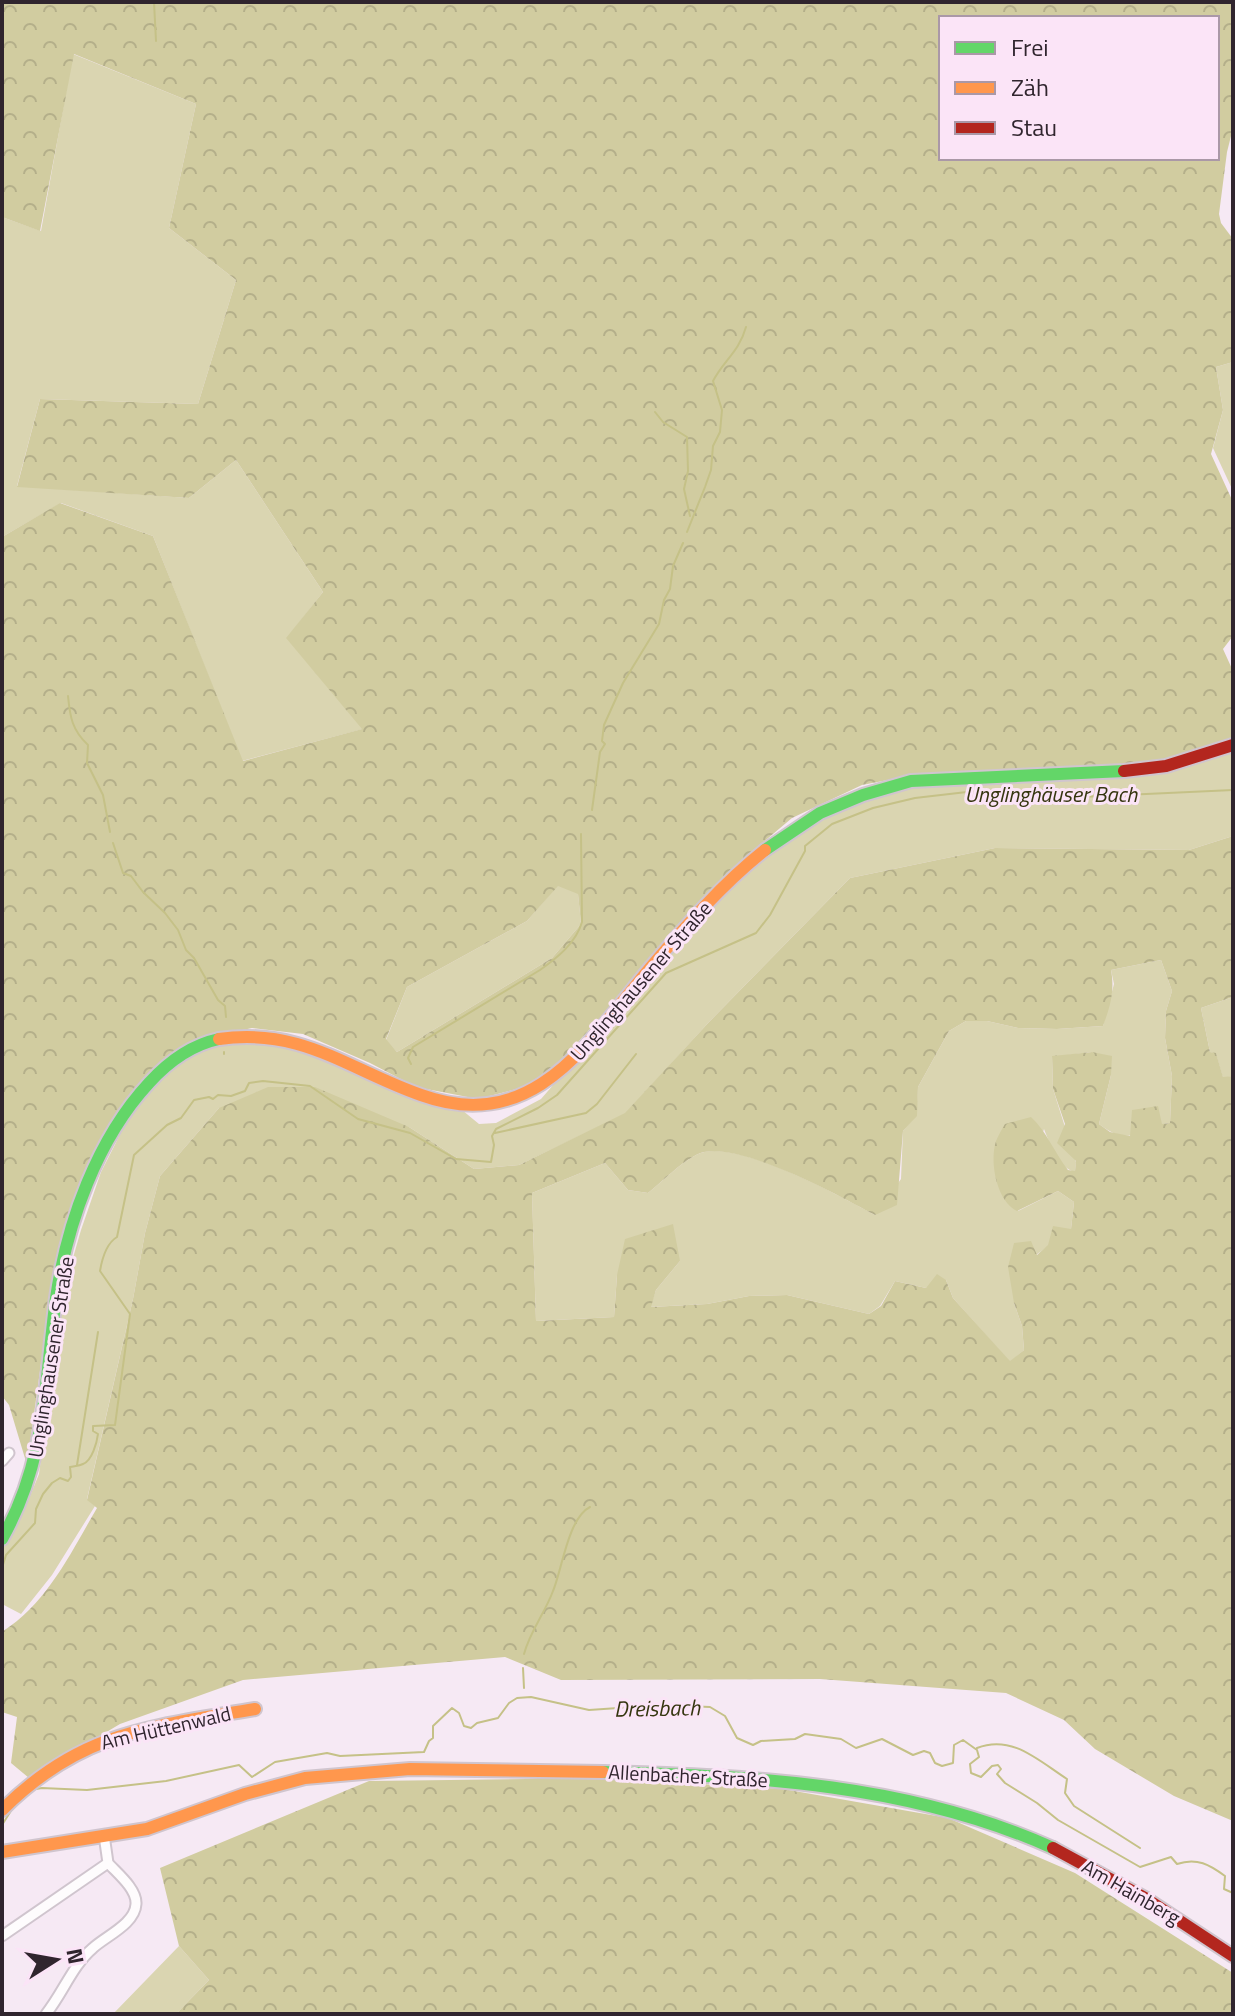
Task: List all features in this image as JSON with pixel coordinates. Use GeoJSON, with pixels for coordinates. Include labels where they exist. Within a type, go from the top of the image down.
{"type":"FeatureCollection","features":[{"type":"Feature","properties":{"kind":"main road","name":"Unglinghausener Straße"},"geometry":{"type":"LineString","coordinates":[[2,1539],[20,1507],[35,1467],[57,1292],[81,1204],[99,1162],[127,1111],[151,1080],[176,1057],[206,1042],[231,1037],[283,1038],[309,1044],[418,1095],[443,1102],[473,1105],[501,1102],[527,1094],[570,1064],[712,898],[774,841],[819,812],[879,788],[911,781],[1131,771],[1166,766],[1233,745]]}},
{"type":"Feature","properties":{"kind":"main road","name":"Am Hüttenwald"},"geometry":{"type":"LineString","coordinates":[[2,1810],[38,1778],[89,1746],[168,1725],[255,1709]]}},
{"type":"Feature","properties":{"kind":"main road","name":"Allenbacher Straße"},"geometry":{"type":"LineString","coordinates":[[2,1852],[167,1823],[267,1787],[304,1778],[453,1768],[663,1774],[841,1788],[921,1803],[987,1821],[1024,1836]]}},
{"type":"Feature","properties":{"kind":"main road","name":"Am Hainberg"},"geometry":{"type":"LineString","coordinates":[[1024,1836],[1143,1898],[1233,1956]]}},
{"type":"Feature","properties":{"kind":"street"},"geometry":{"type":"LineString","coordinates":[[46,2014],[83,1957],[126,1922],[136,1904],[134,1894],[108,1863],[104,1835]]}},
{"type":"Feature","properties":{"kind":"street"},"geometry":{"type":"LineString","coordinates":[[2,1936],[108,1863]]}},
{"type":"Feature","properties":{"kind":"shaded area"},"geometry":{"type":"Polygon","coordinates":[[[73,54],[196,104],[169,228],[236,280],[198,404],[40,399],[17,486],[189,498],[236,460],[323,592],[287,638],[363,729],[242,761],[153,536],[61,503],[2,537],[2,217],[41,231],[73,54]]]}},
{"type":"Feature","properties":{"kind":"shaded area"},"geometry":{"type":"Polygon","coordinates":[[[1233,362],[1233,491],[1213,448],[1223,410],[1216,367],[1233,362]]]}},
{"type":"Feature","properties":{"kind":"shaded area"},"geometry":{"type":"Polygon","coordinates":[[[1233,752],[1233,836],[1189,850],[995,848],[850,878],[709,1022],[625,1114],[519,1165],[474,1169],[409,1127],[219,1108],[160,1176],[87,1499],[95,1506],[52,1575],[21,1614],[2,1604],[2,1547],[24,1511],[39,1474],[62,1296],[81,1230],[101,1172],[131,1113],[165,1072],[202,1049],[249,1039],[306,1048],[462,1110],[479,1124],[496,1123],[541,1099],[691,927],[789,836],[838,809],[894,790],[968,781],[1133,776],[1182,768],[1233,752]]]}},
{"type":"Feature","properties":{"kind":"shaded area"},"geometry":{"type":"Polygon","coordinates":[[[558,885],[578,893],[581,924],[552,958],[397,1052],[386,1040],[407,987],[527,921],[558,885]]]}},
{"type":"Feature","properties":{"kind":"shaded area"},"geometry":{"type":"Polygon","coordinates":[[[1161,960],[1172,991],[1166,1011],[1165,1038],[1172,1076],[1170,1123],[1127,1136],[1110,1131],[1099,1124],[1111,1075],[1092,1052],[1052,1057],[1053,1089],[1076,1162],[1075,1172],[1059,1161],[1044,1129],[1018,1211],[1058,1191],[1074,1202],[1071,1229],[1036,1255],[1014,1303],[1022,1326],[1024,1350],[1010,1362],[953,1298],[946,1280],[926,1288],[895,1281],[880,1306],[869,1314],[787,1295],[650,1307],[656,1290],[680,1261],[617,1275],[614,1317],[536,1321],[532,1193],[605,1163],[628,1190],[648,1193],[696,1155],[713,1151],[759,1160],[875,1215],[901,1179],[903,1131],[916,1116],[918,1087],[949,1031],[966,1021],[987,1021],[1018,1028],[1103,1026],[1114,984],[1111,970],[1161,960]]]}},
{"type":"Feature","properties":{"kind":"shaded area"},"geometry":{"type":"Polygon","coordinates":[[[1233,997],[1233,1076],[1223,1078],[1216,1054],[1210,1052],[1201,1008],[1233,997]]]}},
{"type":"Feature","properties":{"kind":"shaded area"},"geometry":{"type":"Polygon","coordinates":[[[179,1946],[209,1980],[176,2014],[113,2014],[179,1946]]]}},
{"type":"Feature","properties":{"kind":"green space"},"geometry":{"type":"Polygon","coordinates":[[[2,2],[1233,2],[1233,128],[1219,214],[1221,223],[1233,239],[1233,362],[1216,367],[1223,410],[1211,454],[1233,502],[1233,636],[1223,649],[1233,671],[1233,739],[1160,761],[1086,768],[919,774],[862,785],[792,818],[748,855],[559,1063],[532,1085],[478,1099],[416,1087],[303,1034],[252,1028],[210,1037],[168,1056],[132,1093],[99,1147],[75,1203],[51,1291],[27,1465],[9,1405],[2,1396],[2,537],[60,503],[153,536],[243,761],[362,729],[286,638],[323,592],[236,460],[189,498],[17,487],[40,399],[198,404],[236,280],[169,228],[196,104],[74,54],[40,231],[2,217],[2,2]],[[558,886],[527,921],[407,987],[386,1039],[397,1052],[552,958],[581,924],[578,894],[558,886]]]}},
{"type":"Feature","properties":{"kind":"green space"},"geometry":{"type":"Polygon","coordinates":[[[1233,836],[1233,997],[1201,1008],[1210,1052],[1216,1053],[1223,1077],[1233,1076],[1233,1821],[1174,1796],[1095,1749],[1064,1720],[1006,1693],[820,1679],[561,1680],[505,1657],[243,1680],[120,1724],[29,1778],[11,1763],[17,1717],[2,1712],[2,1632],[45,1592],[97,1508],[87,1500],[160,1176],[219,1108],[268,1087],[315,1087],[409,1127],[474,1169],[519,1165],[625,1113],[850,878],[995,848],[1189,850],[1233,836]],[[1161,960],[1111,970],[1111,999],[1103,1026],[1018,1028],[987,1021],[966,1021],[949,1031],[918,1087],[917,1116],[903,1131],[897,1205],[875,1215],[786,1171],[734,1154],[713,1151],[696,1155],[648,1193],[628,1190],[605,1163],[532,1193],[536,1321],[614,1317],[617,1275],[625,1239],[673,1224],[680,1261],[656,1290],[651,1307],[787,1295],[869,1314],[881,1306],[895,1281],[926,1288],[937,1274],[946,1280],[953,1298],[1010,1361],[1024,1350],[1022,1326],[1014,1303],[1008,1267],[1014,1243],[1031,1241],[1037,1255],[1048,1245],[1053,1226],[1071,1229],[1074,1202],[1058,1191],[1017,1211],[1010,1206],[1000,1190],[994,1170],[997,1139],[1005,1124],[1031,1117],[1068,1170],[1075,1171],[1076,1161],[1057,1143],[1065,1124],[1053,1089],[1052,1056],[1092,1052],[1112,1056],[1111,1075],[1099,1124],[1110,1132],[1130,1136],[1132,1110],[1158,1106],[1162,1124],[1170,1123],[1172,1076],[1165,1038],[1166,1011],[1172,991],[1161,960]]]}},
{"type":"Feature","properties":{"kind":"green space"},"geometry":{"type":"Polygon","coordinates":[[[599,1778],[783,1789],[948,1818],[1075,1873],[1233,1973],[1233,2014],[176,2014],[209,1980],[179,1946],[160,1868],[369,1781],[599,1778]]]}},
{"type":"Feature","properties":{"kind":"waterway"},"geometry":{"type":"LineString","coordinates":[[154,2],[156,41]]}},
{"type":"Feature","properties":{"kind":"waterway"},"geometry":{"type":"LineString","coordinates":[[687,532],[711,470],[713,446],[720,432],[722,410],[713,381],[746,327]]}},
{"type":"Feature","properties":{"kind":"waterway"},"geometry":{"type":"LineString","coordinates":[[655,412],[663,422],[687,437],[688,471],[684,489],[690,516]]}},
{"type":"Feature","properties":{"kind":"waterway"},"geometry":{"type":"LineString","coordinates":[[592,810],[600,752],[605,744],[602,741],[604,725],[623,683],[659,624],[664,600],[670,589],[673,566],[683,543]]}},
{"type":"Feature","properties":{"kind":"waterway"},"geometry":{"type":"LineString","coordinates":[[68,696],[73,723],[88,745],[87,763],[103,795],[110,832]]}},
{"type":"Feature","properties":{"kind":"waterway","name":"Unglinghäuser Bach"},"geometry":{"type":"LineString","coordinates":[[2,1568],[6,1555],[35,1523],[36,1509],[43,1494],[60,1478],[68,1481],[71,1477],[70,1467],[81,1465],[89,1459],[98,1434],[93,1431],[93,1426],[115,1425],[130,1314],[100,1271],[101,1266],[108,1247],[117,1237],[134,1155],[167,1125],[181,1118],[194,1100],[231,1096],[245,1091],[249,1083],[263,1081],[310,1086],[358,1119],[410,1133],[456,1159],[491,1162],[492,1136],[496,1129],[557,1095],[666,973],[756,933],[770,915],[805,846],[832,824],[873,808],[915,798],[984,790],[1040,790],[1081,797],[1233,790]]}},
{"type":"Feature","properties":{"kind":"waterway"},"geometry":{"type":"LineString","coordinates":[[411,1064],[408,1058],[413,1047],[540,970],[571,943],[582,922],[581,834]]}},
{"type":"Feature","properties":{"kind":"waterway"},"geometry":{"type":"LineString","coordinates":[[113,843],[123,873],[131,876],[178,930],[186,950],[225,1006],[226,1017]]}},
{"type":"Feature","properties":{"kind":"waterway"},"geometry":{"type":"LineString","coordinates":[[495,1133],[586,1113],[597,1104],[636,1054]]}},
{"type":"Feature","properties":{"kind":"waterway"},"geometry":{"type":"LineString","coordinates":[[77,1465],[98,1332]]}},
{"type":"Feature","properties":{"kind":"waterway"},"geometry":{"type":"LineString","coordinates":[[524,1654],[553,1591],[571,1533],[582,1513],[590,1507]]}},
{"type":"Feature","properties":{"kind":"waterway"},"geometry":{"type":"LineString","coordinates":[[523,1668],[524,1688]]}},
{"type":"Feature","properties":{"kind":"waterway","name":"Dreisbach"},"geometry":{"type":"LineString","coordinates":[[30,1790],[87,1790],[166,1781],[239,1765],[252,1777],[275,1762],[327,1753],[340,1756],[424,1752],[433,1738],[433,1726],[452,1708],[459,1713],[464,1726],[471,1728],[477,1723],[498,1718],[517,1698],[531,1697],[589,1710],[662,1705],[710,1707],[725,1716],[737,1738],[753,1745],[761,1741],[795,1739],[805,1734],[841,1739],[856,1748],[882,1739],[913,1755],[924,1751],[930,1753],[935,1763],[942,1766],[953,1763],[954,1745],[963,1740],[977,1750],[979,1757],[970,1764],[971,1773],[981,1777],[992,1766],[998,1765],[1001,1769],[997,1774],[1005,1783],[1058,1820],[1140,1867],[1171,1857],[1177,1864],[1191,1861],[1203,1863],[1225,1876],[1224,1889],[1233,1893]]}},
{"type":"Feature","properties":{"kind":"waterway"},"geometry":{"type":"LineString","coordinates":[[977,1748],[1002,1744],[1035,1758],[1067,1779],[1065,1793],[1074,1806],[1140,1848]]}},
{"type":"Feature","properties":{"kind":"waterway","name":"Dreisbach"},"geometry":{"type":"LineString","coordinates":[[2,1825],[14,1806]]}},
{"type":"Feature","properties":{"kind":"traffic: fast"},"geometry":{"type":"LineString","coordinates":[[765,850],[820,813],[863,795],[911,781],[1124,771]]}},
{"type":"Feature","properties":{"kind":"traffic: fast"},"geometry":{"type":"LineString","coordinates":[[2,1539],[17,1509],[36,1451],[61,1270],[87,1183],[114,1130],[149,1083],[181,1055],[219,1039]]}},
{"type":"Feature","properties":{"kind":"traffic: fast"},"geometry":{"type":"LineString","coordinates":[[603,1772],[775,1781],[889,1797],[999,1827],[1053,1848]]}},
{"type":"Feature","properties":{"kind":"traffic: slow"},"geometry":{"type":"LineString","coordinates":[[219,1039],[275,1039],[324,1053],[421,1095],[461,1104],[496,1103],[527,1092],[555,1074],[581,1051],[691,921],[765,850]]}},
{"type":"Feature","properties":{"kind":"traffic: slow"},"geometry":{"type":"LineString","coordinates":[[2,1810],[60,1763],[89,1748],[150,1728],[255,1709]]}},
{"type":"Feature","properties":{"kind":"traffic: slow"},"geometry":{"type":"LineString","coordinates":[[2,1852],[147,1829],[245,1794],[305,1778],[410,1769],[603,1772]]}},
{"type":"Feature","properties":{"kind":"traffic: jam"},"geometry":{"type":"LineString","coordinates":[[1124,771],[1166,766],[1233,745]]}},
{"type":"Feature","properties":{"kind":"traffic: jam"},"geometry":{"type":"LineString","coordinates":[[1053,1848],[1145,1898],[1233,1956]]}}]}
